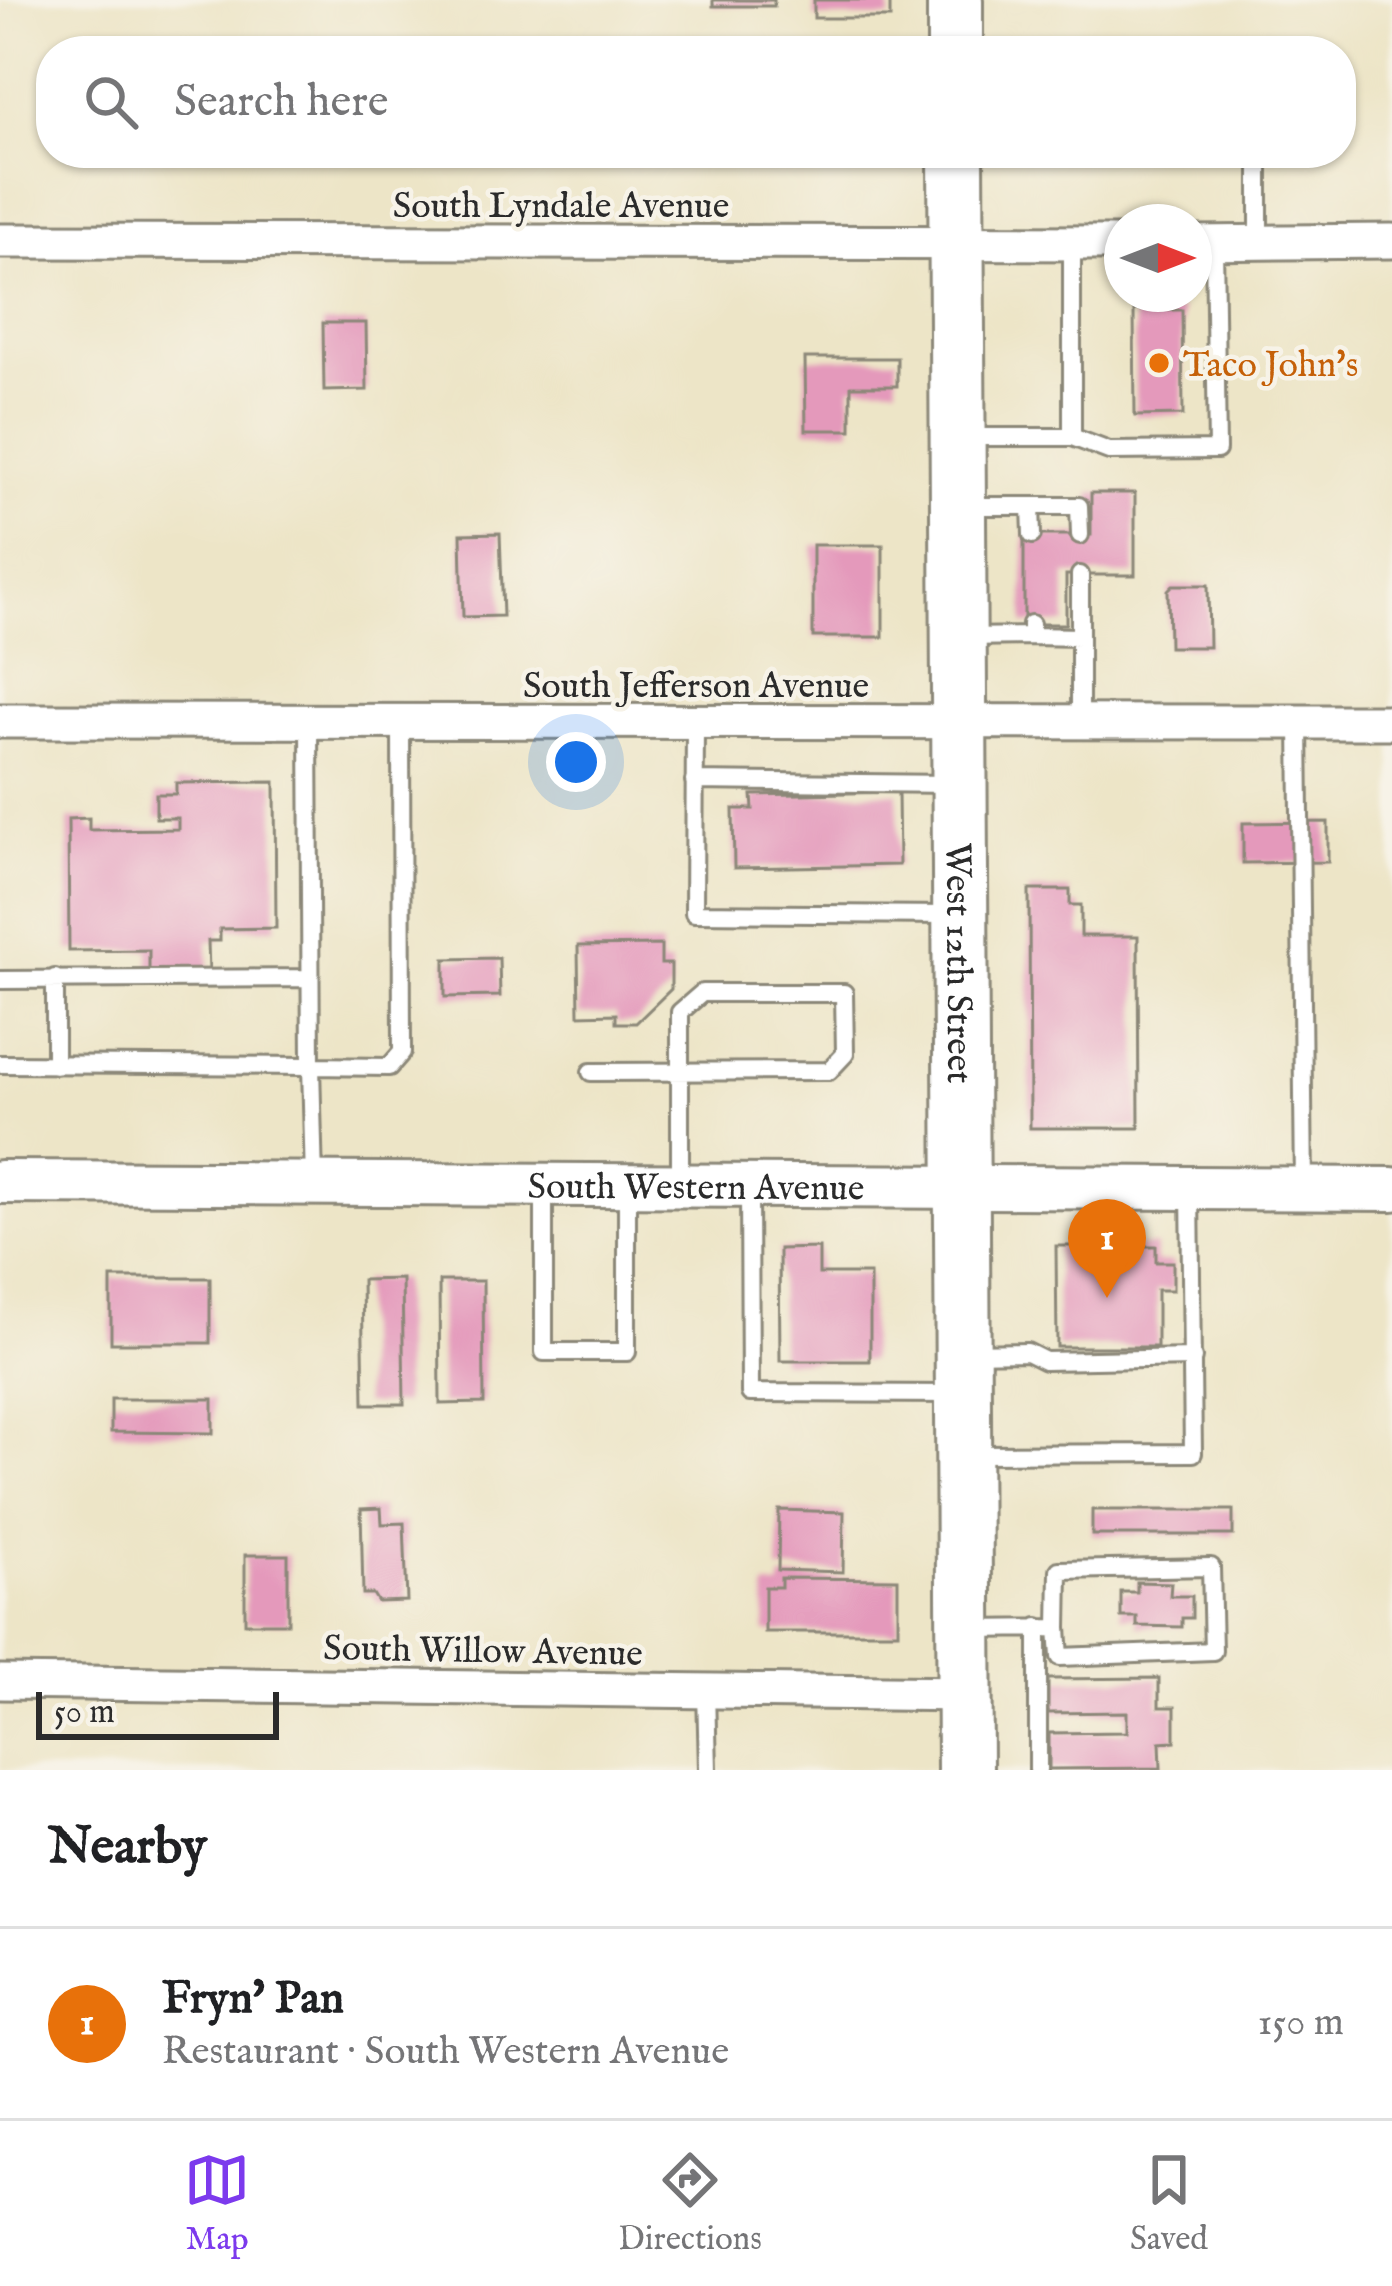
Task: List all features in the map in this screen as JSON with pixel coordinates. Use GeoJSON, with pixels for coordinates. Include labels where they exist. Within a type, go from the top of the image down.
{"type":"FeatureCollection","features":[{"type":"Feature","properties":{"kind":"main road"},"geometry":{"type":"LineString","coordinates":[[955,0],[955,36]]}},
{"type":"Feature","properties":{"kind":"main road","name":"West 12th Street"},"geometry":{"type":"LineString","coordinates":[[956,168],[965,1770]]}},
{"type":"Feature","properties":{"kind":"street","name":"South Lyndale Avenue"},"geometry":{"type":"LineString","coordinates":[[0,241],[1104,244]]}},
{"type":"Feature","properties":{"kind":"street"},"geometry":{"type":"LineString","coordinates":[[1212,243],[1392,242]]}},
{"type":"Feature","properties":{"kind":"street","name":"South Jefferson Avenue"},"geometry":{"type":"LineString","coordinates":[[0,721],[1392,722]]}},
{"type":"Feature","properties":{"kind":"street","name":"South Western Avenue"},"geometry":{"type":"LineString","coordinates":[[0,1182],[1392,1190]]}},
{"type":"Feature","properties":{"kind":"street","name":"South Willow Avenue"},"geometry":{"type":"LineString","coordinates":[[0,1682],[965,1694]]}},
{"type":"Feature","properties":{"kind":"lane"},"geometry":{"type":"LineString","coordinates":[[1259,168],[1259,242]]}},
{"type":"Feature","properties":{"kind":"lane"},"geometry":{"type":"LineString","coordinates":[[1072,244],[1072,436]]}},
{"type":"Feature","properties":{"kind":"lane"},"geometry":{"type":"LineString","coordinates":[[958,437],[1072,436],[1109,451],[1217,450],[1208,312]]}},
{"type":"Feature","properties":{"kind":"lane"},"geometry":{"type":"LineString","coordinates":[[958,506],[1079,506],[1080,535]]}},
{"type":"Feature","properties":{"kind":"lane"},"geometry":{"type":"LineString","coordinates":[[1031,506],[1032,535]]}},
{"type":"Feature","properties":{"kind":"lane"},"geometry":{"type":"LineString","coordinates":[[1080,575],[1080,723]]}},
{"type":"Feature","properties":{"kind":"lane"},"geometry":{"type":"LineString","coordinates":[[958,637],[1031,630],[1080,637]]}},
{"type":"Feature","properties":{"kind":"lane"},"geometry":{"type":"LineString","coordinates":[[309,722],[314,1183]]}},
{"type":"Feature","properties":{"kind":"lane"},"geometry":{"type":"LineString","coordinates":[[0,1064],[388,1067],[402,1052],[400,722]]}},
{"type":"Feature","properties":{"kind":"lane"},"geometry":{"type":"LineString","coordinates":[[1299,722],[1304,1189]]}},
{"type":"Feature","properties":{"kind":"lane"},"geometry":{"type":"LineString","coordinates":[[695,723],[694,913],[960,915]]}},
{"type":"Feature","properties":{"kind":"lane"},"geometry":{"type":"LineString","coordinates":[[694,781],[959,784]]}},
{"type":"Feature","properties":{"kind":"lane"},"geometry":{"type":"LineString","coordinates":[[55,978],[55,1064]]}},
{"type":"Feature","properties":{"kind":"lane"},"geometry":{"type":"LineString","coordinates":[[0,980],[310,978]]}},
{"type":"Feature","properties":{"kind":"lane"},"geometry":{"type":"LineString","coordinates":[[591,1072],[680,1072],[830,1071],[845,1054],[844,993],[702,993],[680,1012],[680,1072],[680,1184]]}},
{"type":"Feature","properties":{"kind":"lane"},"geometry":{"type":"LineString","coordinates":[[544,1184],[544,1352],[627,1352],[627,1184]]}},
{"type":"Feature","properties":{"kind":"lane"},"geometry":{"type":"LineString","coordinates":[[748,1185],[750,1394],[963,1374],[1027,1352],[1045,1361],[1192,1358]]}},
{"type":"Feature","properties":{"kind":"lane"},"geometry":{"type":"LineString","coordinates":[[964,1454],[1193,1453],[1190,1187]]}},
{"type":"Feature","properties":{"kind":"lane"},"geometry":{"type":"LineString","coordinates":[[1211,1567],[1213,1651],[1060,1657],[1058,1628],[1058,1570],[1211,1567]]}},
{"type":"Feature","properties":{"kind":"lane"},"geometry":{"type":"LineString","coordinates":[[1038,1627],[1038,1770]]}},
{"type":"Feature","properties":{"kind":"lane"},"geometry":{"type":"LineString","coordinates":[[964,1629],[1058,1628]]}},
{"type":"Feature","properties":{"kind":"lane"},"geometry":{"type":"LineString","coordinates":[[706,1691],[708,1770]]}},
{"type":"Feature","properties":{"kind":"building"},"geometry":{"type":"Polygon","coordinates":[[[713,0],[774,0],[774,6],[713,6],[713,0]]]}},
{"type":"Feature","properties":{"kind":"building"},"geometry":{"type":"Polygon","coordinates":[[[814,0],[890,0],[890,18],[814,18],[814,0]]]}},
{"type":"Feature","properties":{"kind":"building","name":"Taco John's"},"geometry":{"type":"Polygon","coordinates":[[[1134,312],[1182,312],[1183,415],[1135,416],[1134,312]]]}},
{"type":"Feature","properties":{"kind":"building"},"geometry":{"type":"Polygon","coordinates":[[[323,323],[366,323],[367,390],[324,391],[323,323]]]}},
{"type":"Feature","properties":{"kind":"building"},"geometry":{"type":"Polygon","coordinates":[[[805,358],[897,358],[897,386],[851,386],[851,430],[806,430],[805,358]]]}},
{"type":"Feature","properties":{"kind":"building"},"geometry":{"type":"Polygon","coordinates":[[[1091,493],[1135,493],[1135,575],[1066,575],[1066,624],[1024,624],[1024,535],[1091,535],[1091,493]]]}},
{"type":"Feature","properties":{"kind":"building"},"geometry":{"type":"Polygon","coordinates":[[[500,533],[503,616],[463,617],[461,534],[500,533]]]}},
{"type":"Feature","properties":{"kind":"building"},"geometry":{"type":"Polygon","coordinates":[[[813,545],[883,545],[883,637],[813,637],[813,545]]]}},
{"type":"Feature","properties":{"kind":"building"},"geometry":{"type":"Polygon","coordinates":[[[1173,585],[1208,585],[1209,647],[1169,647],[1168,590],[1173,585]]]}},
{"type":"Feature","properties":{"kind":"building"},"geometry":{"type":"Polygon","coordinates":[[[275,782],[276,928],[220,929],[220,941],[208,941],[209,973],[149,973],[149,950],[69,951],[68,819],[89,818],[89,830],[178,829],[178,818],[156,818],[156,794],[176,794],[176,783],[275,782]]]}},
{"type":"Feature","properties":{"kind":"building"},"geometry":{"type":"Polygon","coordinates":[[[898,792],[899,865],[734,868],[733,809],[753,809],[752,795],[898,792]]]}},
{"type":"Feature","properties":{"kind":"building"},"geometry":{"type":"Polygon","coordinates":[[[1328,822],[1328,862],[1243,863],[1243,823],[1328,822]]]}},
{"type":"Feature","properties":{"kind":"building"},"geometry":{"type":"Polygon","coordinates":[[[1029,890],[1070,890],[1070,905],[1081,905],[1081,936],[1138,936],[1139,1128],[1030,1128],[1029,890]]]}},
{"type":"Feature","properties":{"kind":"building"},"geometry":{"type":"Polygon","coordinates":[[[661,945],[661,964],[671,964],[671,989],[636,1023],[616,1023],[616,1014],[579,1015],[578,946],[661,945]]]}},
{"type":"Feature","properties":{"kind":"building"},"geometry":{"type":"Polygon","coordinates":[[[499,958],[500,996],[445,997],[445,959],[499,958]]]}},
{"type":"Feature","properties":{"kind":"building"},"geometry":{"type":"Polygon","coordinates":[[[1056,1246],[1156,1246],[1156,1262],[1173,1262],[1173,1290],[1157,1290],[1157,1347],[1057,1347],[1056,1246]]]}},
{"type":"Feature","properties":{"kind":"building"},"geometry":{"type":"Polygon","coordinates":[[[819,1248],[819,1274],[870,1274],[870,1361],[780,1361],[779,1249],[819,1248]]]}},
{"type":"Feature","properties":{"kind":"building"},"geometry":{"type":"Polygon","coordinates":[[[111,1278],[210,1278],[210,1343],[111,1343],[111,1278]]]}},
{"type":"Feature","properties":{"kind":"building"},"geometry":{"type":"Polygon","coordinates":[[[402,1279],[404,1404],[364,1404],[362,1280],[402,1279]]]}},
{"type":"Feature","properties":{"kind":"building"},"geometry":{"type":"Polygon","coordinates":[[[439,1281],[483,1281],[484,1403],[440,1404],[439,1281]]]}},
{"type":"Feature","properties":{"kind":"building"},"geometry":{"type":"Polygon","coordinates":[[[111,1399],[213,1399],[213,1433],[111,1432],[111,1399]]]}},
{"type":"Feature","properties":{"kind":"building"},"geometry":{"type":"Polygon","coordinates":[[[381,1508],[382,1524],[404,1523],[407,1601],[378,1602],[373,1594],[363,1594],[361,1509],[381,1508]]]}},
{"type":"Feature","properties":{"kind":"building"},"geometry":{"type":"Polygon","coordinates":[[[779,1510],[844,1512],[843,1572],[778,1570],[779,1510]]]}},
{"type":"Feature","properties":{"kind":"building"},"geometry":{"type":"Polygon","coordinates":[[[1092,1510],[1233,1510],[1233,1535],[1092,1535],[1092,1510]]]}},
{"type":"Feature","properties":{"kind":"building"},"geometry":{"type":"Polygon","coordinates":[[[245,1555],[288,1555],[288,1623],[245,1623],[245,1555]]]}},
{"type":"Feature","properties":{"kind":"building"},"geometry":{"type":"Polygon","coordinates":[[[781,1578],[898,1579],[898,1632],[765,1632],[765,1587],[781,1587],[781,1578]]]}},
{"type":"Feature","properties":{"kind":"building"},"geometry":{"type":"Polygon","coordinates":[[[1137,1582],[1171,1583],[1170,1596],[1192,1596],[1192,1618],[1182,1618],[1182,1627],[1137,1626],[1137,1617],[1121,1617],[1121,1592],[1137,1592],[1137,1582]]]}},
{"type":"Feature","properties":{"kind":"building"},"geometry":{"type":"Polygon","coordinates":[[[1159,1678],[1159,1707],[1175,1707],[1175,1741],[1160,1742],[1161,1768],[1049,1769],[1049,1733],[1127,1732],[1127,1712],[1048,1713],[1048,1679],[1159,1678]]]}},
{"type":"Feature","properties":{"kind":"place","name":"Taco John's"},"geometry":{"type":"Point","coordinates":[1159,363]}},
{"type":"Feature","properties":{"kind":"place","name":"Fryn' Pan"},"geometry":{"type":"Point","coordinates":[1107,1298]}}]}
